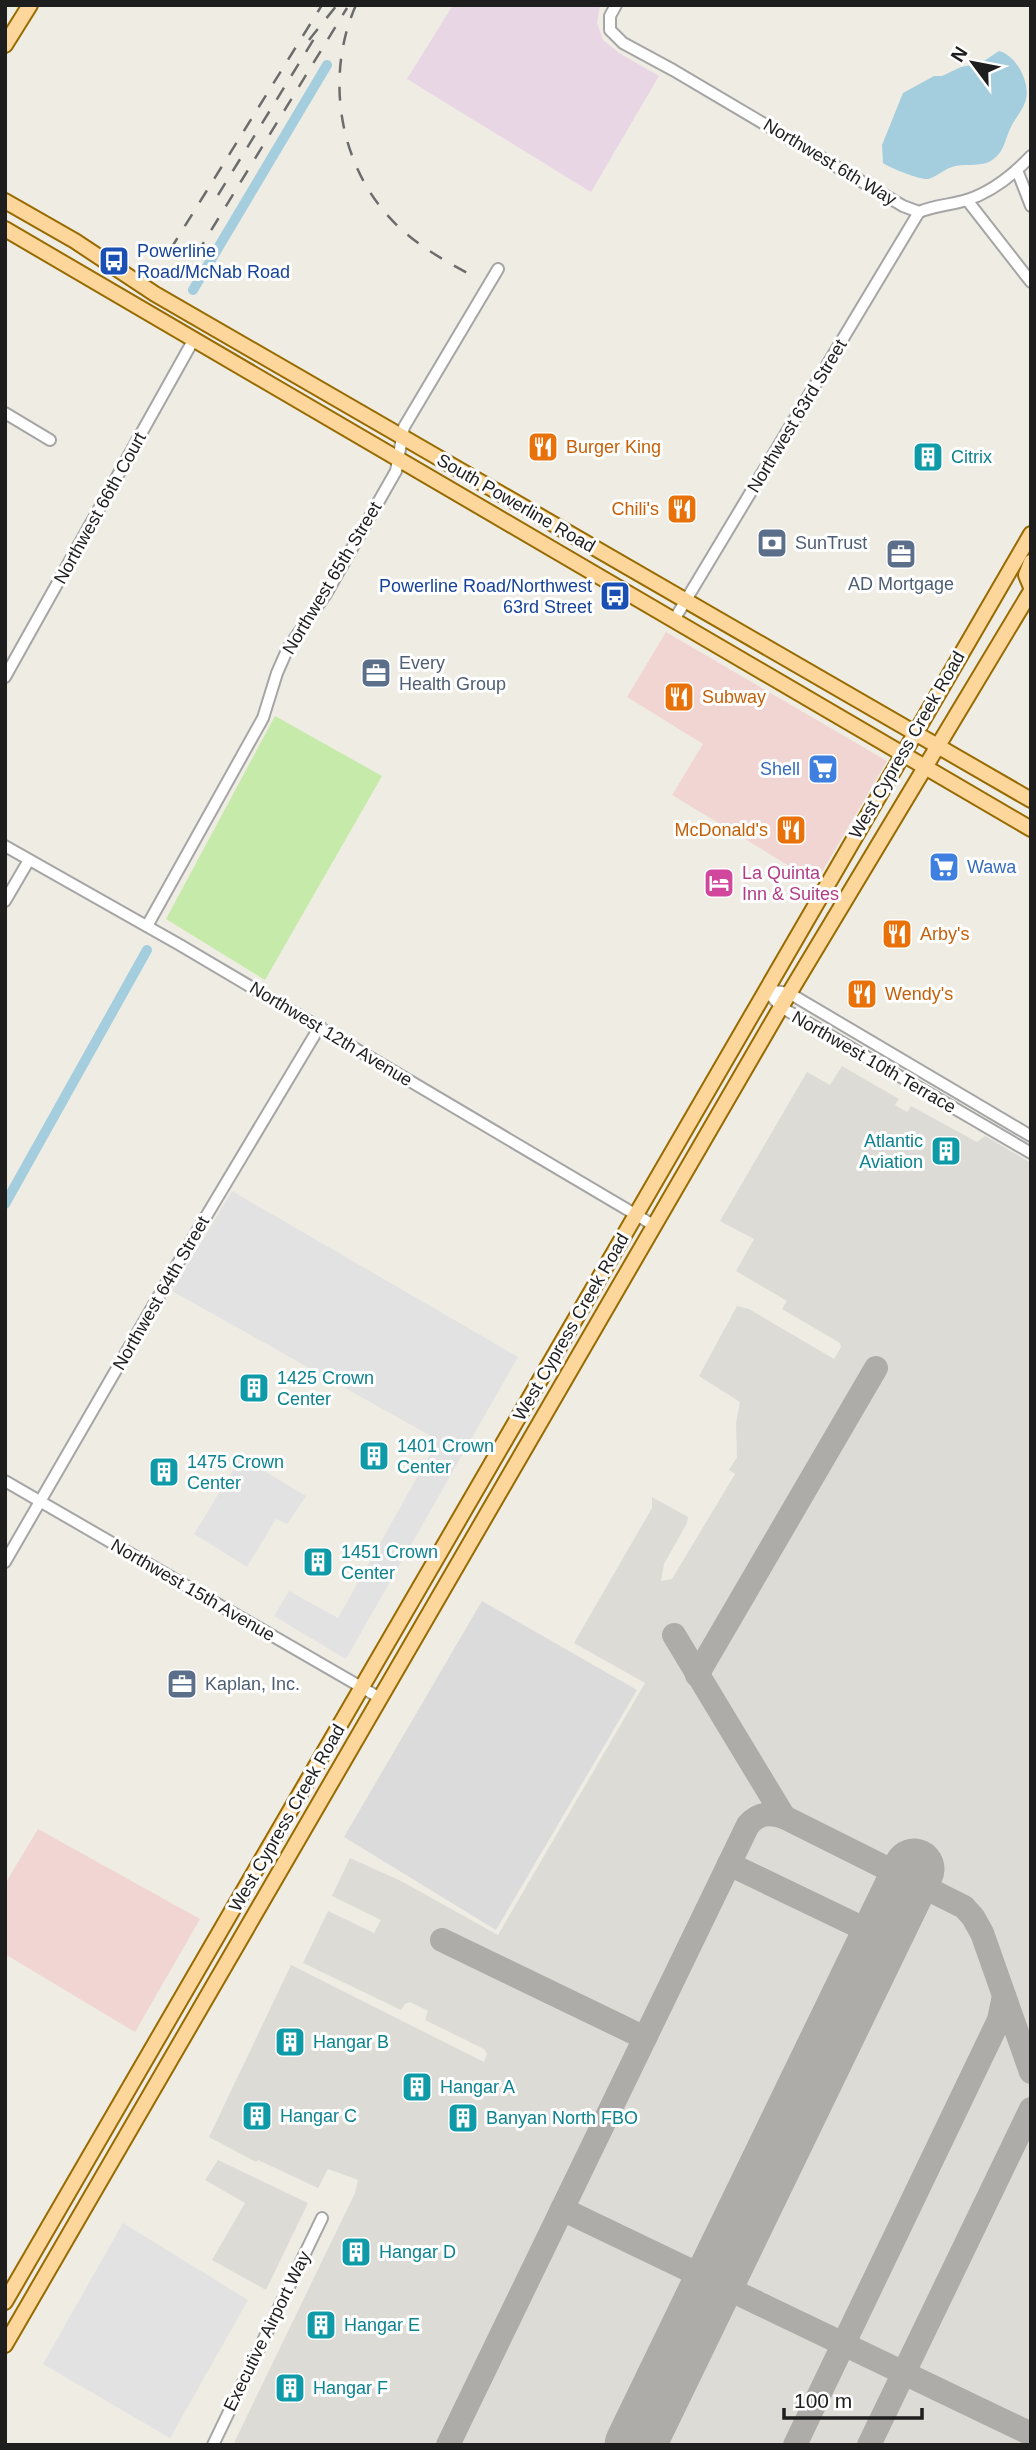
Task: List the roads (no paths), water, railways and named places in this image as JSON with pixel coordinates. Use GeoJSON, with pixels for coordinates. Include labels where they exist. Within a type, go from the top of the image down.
{"type":"FeatureCollection","features":[{"type":"Feature","properties":{"kind":"main road"},"geometry":{"type":"LineString","coordinates":[[5,46],[30,5]]}},
{"type":"Feature","properties":{"kind":"main road","name":"South Powerline Road"},"geometry":{"type":"LineString","coordinates":[[5,201],[82,245],[155,294],[1031,800]]}},
{"type":"Feature","properties":{"kind":"main road","name":"South Powerline Road"},"geometry":{"type":"LineString","coordinates":[[5,229],[1031,829]]}},
{"type":"Feature","properties":{"kind":"main road","name":"West Cypress Creek Road"},"geometry":{"type":"LineString","coordinates":[[5,2302],[1031,534]]}},
{"type":"Feature","properties":{"kind":"main road"},"geometry":{"type":"LineString","coordinates":[[1031,562],[1026,575],[1031,589]]}},
{"type":"Feature","properties":{"kind":"main road","name":"West Cypress Creek Road"},"geometry":{"type":"LineString","coordinates":[[5,2345],[789,993],[1031,589]]}},
{"type":"Feature","properties":{"kind":"main road"},"geometry":{"type":"LineString","coordinates":[[463,1514],[459,1535],[465,1553]]}},
{"type":"Feature","properties":{"kind":"street","name":"Northwest 6th Way"},"geometry":{"type":"LineString","coordinates":[[616,5],[610,16],[610,30],[623,43],[903,206],[919,212]]}},
{"type":"Feature","properties":{"kind":"street"},"geometry":{"type":"LineString","coordinates":[[919,212],[967,200],[1000,183],[1031,156]]}},
{"type":"Feature","properties":{"kind":"street"},"geometry":{"type":"LineString","coordinates":[[1017,170],[1031,206]]}},
{"type":"Feature","properties":{"kind":"street"},"geometry":{"type":"LineString","coordinates":[[967,200],[1030,279]]}},
{"type":"Feature","properties":{"kind":"street","name":"Northwest 63rd Street"},"geometry":{"type":"LineString","coordinates":[[674,620],[919,212]]}},
{"type":"Feature","properties":{"kind":"street","name":"Northwest 65th Street"},"geometry":{"type":"LineString","coordinates":[[147,926],[263,718],[288,648],[329,590],[397,471],[406,423],[498,269]]}},
{"type":"Feature","properties":{"kind":"street","name":"Northwest 66th Court"},"geometry":{"type":"LineString","coordinates":[[5,677],[194,339]]}},
{"type":"Feature","properties":{"kind":"street"},"geometry":{"type":"LineString","coordinates":[[5,413],[50,440]]}},
{"type":"Feature","properties":{"kind":"street","name":"Northwest 12th Avenue"},"geometry":{"type":"LineString","coordinates":[[5,846],[320,1026],[655,1226]]}},
{"type":"Feature","properties":{"kind":"street"},"geometry":{"type":"LineString","coordinates":[[5,901],[29,860]]}},
{"type":"Feature","properties":{"kind":"street","name":"Northwest 10th Terrace"},"geometry":{"type":"LineString","coordinates":[[765,990],[789,993],[1030,1135]]}},
{"type":"Feature","properties":{"kind":"street","name":"Northwest 10th Terrace"},"geometry":{"type":"LineString","coordinates":[[765,990],[781,1007],[1031,1153]]}},
{"type":"Feature","properties":{"kind":"street","name":"Northwest 64th Street"},"geometry":{"type":"LineString","coordinates":[[5,1562],[320,1026]]}},
{"type":"Feature","properties":{"kind":"street"},"geometry":{"type":"LineString","coordinates":[[978,1122],[985,1109]]}},
{"type":"Feature","properties":{"kind":"street","name":"Northwest 15th Avenue"},"geometry":{"type":"LineString","coordinates":[[5,1481],[380,1698]]}},
{"type":"Feature","properties":{"kind":"street","name":"Executive Airport Way"},"geometry":{"type":"LineString","coordinates":[[213,2445],[322,2218]]}},
{"type":"Feature","properties":{"kind":"water"},"geometry":{"type":"Polygon","coordinates":[[[999,51],[1016,63],[1024,77],[1027,92],[1023,106],[998,155],[989,162],[952,167],[928,179],[883,163],[882,145],[903,93],[934,76],[942,76],[961,67],[981,63],[999,51]]]}},
{"type":"Feature","properties":{"kind":"waterway"},"geometry":{"type":"LineString","coordinates":[[193,290],[327,65]]}},
{"type":"Feature","properties":{"kind":"waterway"},"geometry":{"type":"LineString","coordinates":[[5,1204],[147,950]]}},
{"type":"Feature","properties":{"kind":"railway"},"geometry":{"type":"LineString","coordinates":[[170,250],[322,5]]}},
{"type":"Feature","properties":{"kind":"railway"},"geometry":{"type":"LineString","coordinates":[[309,40],[337,5]]}},
{"type":"Feature","properties":{"kind":"railway"},"geometry":{"type":"LineString","coordinates":[[356,5],[346,34],[341,63],[343,124],[351,153],[380,207],[401,229],[438,256],[478,279]]}},
{"type":"Feature","properties":{"kind":"railway"},"geometry":{"type":"LineString","coordinates":[[182,278],[347,8]]}},
{"type":"Feature","properties":{"kind":"railway"},"geometry":{"type":"LineString","coordinates":[[218,195],[317,34]]}},
{"type":"Feature","properties":{"kind":"place","name":"Powerline Road/McNab Road"},"geometry":{"type":"Point","coordinates":[114,261]}},
{"type":"Feature","properties":{"kind":"place","name":"Burger King"},"geometry":{"type":"Point","coordinates":[543,447]}},
{"type":"Feature","properties":{"kind":"place","name":"Citrix"},"geometry":{"type":"Point","coordinates":[928,457]}},
{"type":"Feature","properties":{"kind":"place","name":"Chili's"},"geometry":{"type":"Point","coordinates":[682,509]}},
{"type":"Feature","properties":{"kind":"place","name":"SunTrust"},"geometry":{"type":"Point","coordinates":[772,543]}},
{"type":"Feature","properties":{"kind":"place","name":"AD Mortgage"},"geometry":{"type":"Point","coordinates":[901,554]}},
{"type":"Feature","properties":{"kind":"place","name":"Powerline Road/Northwest 63rd Street"},"geometry":{"type":"Point","coordinates":[615,596]}},
{"type":"Feature","properties":{"kind":"place","name":"Every Health Group"},"geometry":{"type":"Point","coordinates":[376,673]}},
{"type":"Feature","properties":{"kind":"place","name":"Subway"},"geometry":{"type":"Point","coordinates":[679,697]}},
{"type":"Feature","properties":{"kind":"place","name":"Shell"},"geometry":{"type":"Point","coordinates":[823,769]}},
{"type":"Feature","properties":{"kind":"place","name":"McDonald's"},"geometry":{"type":"Point","coordinates":[791,830]}},
{"type":"Feature","properties":{"kind":"place","name":"Wawa"},"geometry":{"type":"Point","coordinates":[944,867]}},
{"type":"Feature","properties":{"kind":"place","name":"La Quinta Inn & Suites"},"geometry":{"type":"Point","coordinates":[719,883]}},
{"type":"Feature","properties":{"kind":"place","name":"Arby's"},"geometry":{"type":"Point","coordinates":[897,934]}},
{"type":"Feature","properties":{"kind":"place","name":"Wendy's"},"geometry":{"type":"Point","coordinates":[862,994]}},
{"type":"Feature","properties":{"kind":"place","name":"Atlantic Aviation"},"geometry":{"type":"Point","coordinates":[946,1151]}},
{"type":"Feature","properties":{"kind":"place","name":"1425 Crown Center"},"geometry":{"type":"Point","coordinates":[254,1388]}},
{"type":"Feature","properties":{"kind":"place","name":"1401 Crown Center"},"geometry":{"type":"Point","coordinates":[374,1456]}},
{"type":"Feature","properties":{"kind":"place","name":"1475 Crown Center"},"geometry":{"type":"Point","coordinates":[164,1472]}},
{"type":"Feature","properties":{"kind":"place","name":"1451 Crown Center"},"geometry":{"type":"Point","coordinates":[318,1562]}},
{"type":"Feature","properties":{"kind":"place","name":"Kaplan, Inc."},"geometry":{"type":"Point","coordinates":[182,1684]}},
{"type":"Feature","properties":{"kind":"place","name":"Hangar B"},"geometry":{"type":"Point","coordinates":[290,2042]}},
{"type":"Feature","properties":{"kind":"place","name":"Hangar A"},"geometry":{"type":"Point","coordinates":[417,2087]}},
{"type":"Feature","properties":{"kind":"place","name":"Hangar C"},"geometry":{"type":"Point","coordinates":[257,2116]}},
{"type":"Feature","properties":{"kind":"place","name":"Banyan North FBO"},"geometry":{"type":"Point","coordinates":[463,2118]}},
{"type":"Feature","properties":{"kind":"place","name":"Hangar D"},"geometry":{"type":"Point","coordinates":[356,2252]}},
{"type":"Feature","properties":{"kind":"place","name":"Hangar E"},"geometry":{"type":"Point","coordinates":[321,2325]}},
{"type":"Feature","properties":{"kind":"place","name":"Hangar F"},"geometry":{"type":"Point","coordinates":[290,2388]}}]}
